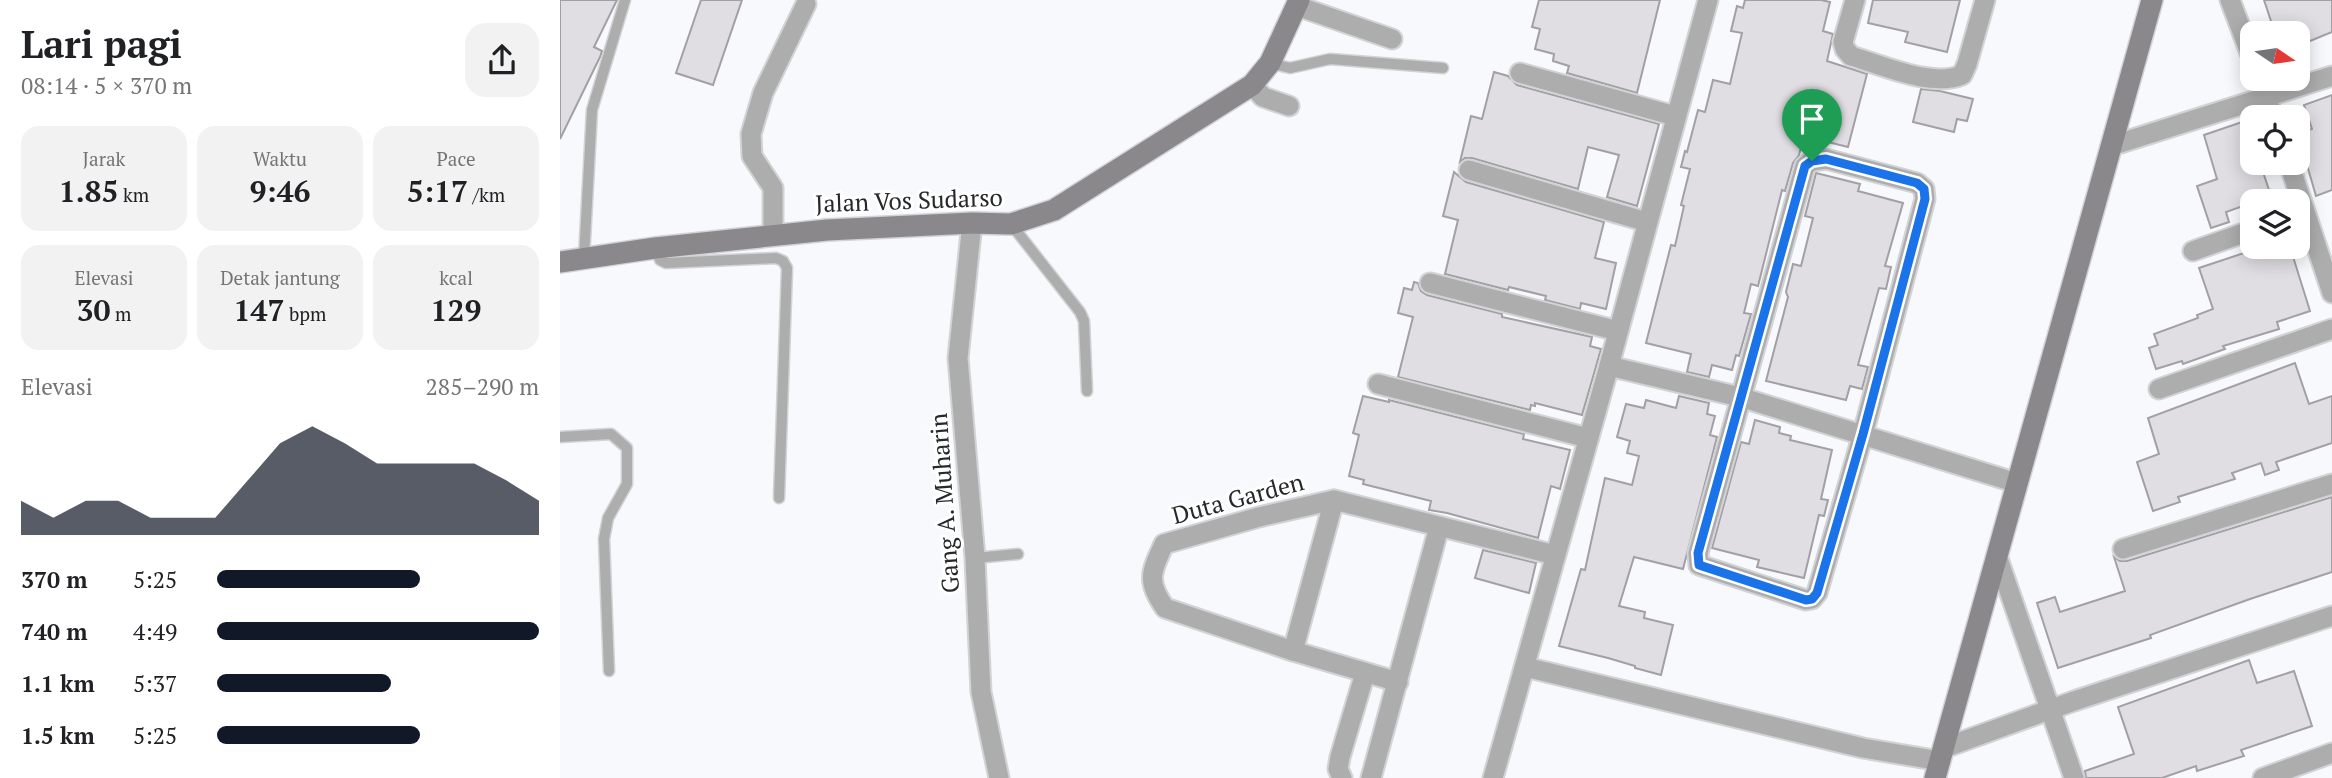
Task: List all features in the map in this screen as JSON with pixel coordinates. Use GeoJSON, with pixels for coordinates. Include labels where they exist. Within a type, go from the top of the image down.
{"type":"FeatureCollection","features":[{"type":"Feature","properties":{"kind":"street"},"geometry":{"type":"LineString","coordinates":[[1855,0],[1843,42],[1851,56],[1916,76],[1949,81],[1962,75],[1967,64],[1984,0]]}},
{"type":"Feature","properties":{"kind":"street"},"geometry":{"type":"LineString","coordinates":[[1940,762],[2152,0]]}},
{"type":"Feature","properties":{"kind":"street"},"geometry":{"type":"LineString","coordinates":[[2230,0],[2240,26]]}},
{"type":"Feature","properties":{"kind":"street"},"geometry":{"type":"LineString","coordinates":[[1493,778],[1609,366],[1703,1]]}},
{"type":"Feature","properties":{"kind":"street","name":"Jalan Vos Sudarso"},"geometry":{"type":"LineString","coordinates":[[560,262],[655,248],[827,230],[972,223],[1011,224],[1054,210],[1252,85],[1270,63],[1298,3]]}},
{"type":"Feature","properties":{"kind":"street"},"geometry":{"type":"LineString","coordinates":[[1298,3],[1392,39]]}},
{"type":"Feature","properties":{"kind":"street"},"geometry":{"type":"LineString","coordinates":[[773,235],[773,188],[752,156],[751,134],[763,93],[806,4]]}},
{"type":"Feature","properties":{"kind":"street"},"geometry":{"type":"LineString","coordinates":[[1520,73],[1675,116]]}},
{"type":"Feature","properties":{"kind":"street"},"geometry":{"type":"LineString","coordinates":[[2310,80],[2332,76]]}},
{"type":"Feature","properties":{"kind":"street"},"geometry":{"type":"LineString","coordinates":[[1252,85],[1263,97],[1289,106]]}},
{"type":"Feature","properties":{"kind":"street"},"geometry":{"type":"LineString","coordinates":[[2111,146],[2255,91]]}},
{"type":"Feature","properties":{"kind":"street"},"geometry":{"type":"LineString","coordinates":[[1826,159],[1917,183],[1924,189],[1925,199],[1863,434],[1817,593],[1812,599],[1806,600],[1699,565],[1698,553],[1740,397],[1805,166],[1812,161],[1826,159]]}},
{"type":"Feature","properties":{"kind":"street"},"geometry":{"type":"LineString","coordinates":[[1469,170],[1647,222]]}},
{"type":"Feature","properties":{"kind":"street","name":"Gang A. Muharin"},"geometry":{"type":"LineString","coordinates":[[972,223],[958,358],[975,558],[981,692],[999,778]]}},
{"type":"Feature","properties":{"kind":"street"},"geometry":{"type":"LineString","coordinates":[[2193,251],[2240,234]]}},
{"type":"Feature","properties":{"kind":"street"},"geometry":{"type":"LineString","coordinates":[[2310,236],[2332,293]]}},
{"type":"Feature","properties":{"kind":"street"},"geometry":{"type":"LineString","coordinates":[[1430,283],[1618,331]]}},
{"type":"Feature","properties":{"kind":"street"},"geometry":{"type":"LineString","coordinates":[[2159,389],[2332,329]]}},
{"type":"Feature","properties":{"kind":"street"},"geometry":{"type":"LineString","coordinates":[[1609,366],[1740,397],[2017,483]]}},
{"type":"Feature","properties":{"kind":"street"},"geometry":{"type":"LineString","coordinates":[[1378,384],[1588,438]]}},
{"type":"Feature","properties":{"kind":"street"},"geometry":{"type":"LineString","coordinates":[[2123,549],[2332,484]]}},
{"type":"Feature","properties":{"kind":"street"},"geometry":{"type":"LineString","coordinates":[[1293,651],[1334,500]]}},
{"type":"Feature","properties":{"kind":"street","name":"Duta Garden"},"geometry":{"type":"LineString","coordinates":[[1398,682],[1293,651],[1165,608],[1152,590],[1154,565],[1164,544],[1259,517],[1334,500],[1555,555]]}},
{"type":"Feature","properties":{"kind":"street"},"geometry":{"type":"LineString","coordinates":[[1371,778],[1439,527]]}},
{"type":"Feature","properties":{"kind":"street"},"geometry":{"type":"LineString","coordinates":[[1997,556],[2074,778]]}},
{"type":"Feature","properties":{"kind":"street"},"geometry":{"type":"LineString","coordinates":[[1525,667],[1864,748],[1940,762],[2050,710],[2332,616]]}},
{"type":"Feature","properties":{"kind":"street"},"geometry":{"type":"LineString","coordinates":[[1342,778],[1338,769],[1340,757],[1365,673]]}},
{"type":"Feature","properties":{"kind":"street"},"geometry":{"type":"LineString","coordinates":[[2263,778],[2332,753]]}},
{"type":"Feature","properties":{"kind":"lane"},"geometry":{"type":"LineString","coordinates":[[584,258],[592,110],[625,0]]}},
{"type":"Feature","properties":{"kind":"lane"},"geometry":{"type":"LineString","coordinates":[[1270,63],[1290,68],[1330,60],[1443,68]]}},
{"type":"Feature","properties":{"kind":"lane"},"geometry":{"type":"LineString","coordinates":[[1011,224],[1080,312],[1083,321],[1087,391]]}},
{"type":"Feature","properties":{"kind":"lane"},"geometry":{"type":"LineString","coordinates":[[655,248],[660,260],[666,264],[776,258],[783,261],[787,268],[779,498]]}},
{"type":"Feature","properties":{"kind":"lane"},"geometry":{"type":"LineString","coordinates":[[560,437],[611,434],[627,448],[627,484],[608,518],[604,539],[609,671]]}},
{"type":"Feature","properties":{"kind":"lane"},"geometry":{"type":"LineString","coordinates":[[975,558],[1018,554]]}},
{"type":"Feature","properties":{"kind":"building"},"geometry":{"type":"Polygon","coordinates":[[[560,0],[617,0],[594,47],[602,51],[600,57],[560,139],[560,0]]]}},
{"type":"Feature","properties":{"kind":"building"},"geometry":{"type":"Polygon","coordinates":[[[701,0],[742,0],[713,85],[676,73],[701,0]]]}},
{"type":"Feature","properties":{"kind":"building"},"geometry":{"type":"Polygon","coordinates":[[[1539,0],[1660,0],[1637,93],[1567,73],[1569,66],[1553,61],[1554,54],[1535,49],[1540,29],[1532,27],[1539,0]]]}},
{"type":"Feature","properties":{"kind":"building"},"geometry":{"type":"Polygon","coordinates":[[[1745,0],[1830,2],[1823,31],[1833,34],[1827,61],[1867,74],[1848,147],[1804,136],[1785,191],[1782,190],[1758,286],[1751,284],[1744,313],[1751,314],[1739,356],[1736,355],[1732,370],[1712,365],[1709,377],[1687,372],[1691,354],[1646,343],[1671,245],[1675,246],[1684,206],[1681,205],[1690,169],[1681,167],[1685,151],[1687,152],[1698,110],[1705,112],[1713,80],[1730,84],[1742,33],[1731,31],[1737,6],[1743,8],[1745,0]]]}},
{"type":"Feature","properties":{"kind":"building"},"geometry":{"type":"Polygon","coordinates":[[[1873,0],[1960,0],[1947,52],[1905,42],[1908,32],[1868,23],[1873,0]]]}},
{"type":"Feature","properties":{"kind":"building"},"geometry":{"type":"Polygon","coordinates":[[[2264,0],[2332,0],[2332,32],[2310,41],[2310,21],[2271,21],[2264,0]]]}},
{"type":"Feature","properties":{"kind":"building"},"geometry":{"type":"Polygon","coordinates":[[[1494,72],[1508,76],[1517,85],[1659,124],[1637,206],[1607,197],[1619,155],[1588,147],[1578,189],[1472,158],[1465,158],[1460,162],[1471,116],[1482,119],[1494,72]]]}},
{"type":"Feature","properties":{"kind":"building"},"geometry":{"type":"Polygon","coordinates":[[[1921,89],[1973,99],[1967,121],[1957,119],[1954,132],[1913,122],[1921,89]]]}},
{"type":"Feature","properties":{"kind":"building"},"geometry":{"type":"Polygon","coordinates":[[[2332,95],[2332,190],[2316,196],[2310,175],[2310,105],[2304,105],[2332,95]]]}},
{"type":"Feature","properties":{"kind":"building"},"geometry":{"type":"Polygon","coordinates":[[[2240,123],[2240,175],[2264,175],[2269,189],[2240,189],[2240,207],[2226,212],[2229,222],[2211,228],[2197,186],[2217,179],[2204,135],[2240,123]]]}},
{"type":"Feature","properties":{"kind":"building"},"geometry":{"type":"Polygon","coordinates":[[[1454,172],[1466,182],[1604,222],[1595,258],[1616,263],[1606,309],[1581,303],[1580,309],[1545,300],[1546,296],[1509,287],[1508,290],[1445,274],[1458,220],[1443,216],[1454,172]]]}},
{"type":"Feature","properties":{"kind":"building"},"geometry":{"type":"Polygon","coordinates":[[[1816,173],[1860,184],[1858,191],[1903,203],[1885,266],[1891,267],[1886,289],[1879,288],[1858,365],[1868,367],[1862,389],[1850,386],[1846,400],[1766,381],[1788,297],[1786,292],[1793,264],[1801,266],[1813,218],[1805,216],[1816,173]]]}},
{"type":"Feature","properties":{"kind":"building"},"geometry":{"type":"Polygon","coordinates":[[[2240,254],[2240,259],[2294,259],[2310,311],[2277,322],[2279,329],[2223,346],[2225,349],[2183,364],[2182,361],[2156,369],[2149,348],[2158,345],[2154,334],[2198,318],[2197,315],[2213,309],[2199,268],[2240,254]]]}},
{"type":"Feature","properties":{"kind":"building"},"geometry":{"type":"Polygon","coordinates":[[[1414,282],[1418,283],[1421,291],[1427,295],[1502,314],[1502,317],[1592,337],[1590,346],[1601,349],[1582,415],[1535,403],[1530,410],[1398,377],[1413,317],[1398,313],[1404,288],[1412,290],[1414,282]]]}},
{"type":"Feature","properties":{"kind":"building"},"geometry":{"type":"Polygon","coordinates":[[[2295,363],[2309,404],[2332,396],[2332,443],[2276,462],[2279,470],[2265,475],[2261,463],[2232,473],[2235,479],[2178,497],[2180,502],[2153,511],[2137,462],[2159,454],[2148,418],[2295,363]]]}},
{"type":"Feature","properties":{"kind":"building"},"geometry":{"type":"Polygon","coordinates":[[[1363,396],[1524,434],[1523,439],[1570,450],[1560,489],[1551,486],[1538,538],[1429,510],[1431,501],[1363,484],[1364,480],[1349,476],[1359,435],[1353,433],[1363,396]]]}},
{"type":"Feature","properties":{"kind":"building"},"geometry":{"type":"Polygon","coordinates":[[[1679,396],[1709,403],[1707,414],[1715,416],[1710,435],[1717,437],[1683,569],[1634,557],[1619,606],[1645,612],[1644,618],[1673,625],[1661,675],[1559,646],[1581,569],[1585,570],[1605,478],[1632,485],[1639,456],[1627,453],[1630,441],[1617,437],[1626,404],[1644,408],[1646,400],[1676,408],[1679,396]]]}},
{"type":"Feature","properties":{"kind":"building"},"geometry":{"type":"Polygon","coordinates":[[[1755,420],[1780,427],[1779,433],[1791,436],[1790,440],[1832,450],[1821,499],[1828,500],[1824,516],[1819,515],[1804,578],[1757,567],[1759,560],[1712,548],[1741,442],[1749,444],[1755,420]]]}},
{"type":"Feature","properties":{"kind":"building"},"geometry":{"type":"Polygon","coordinates":[[[2332,497],[2332,572],[2150,635],[2151,638],[2058,668],[2037,603],[2055,597],[2060,612],[2125,591],[2114,557],[2127,561],[2332,497]]]}},
{"type":"Feature","properties":{"kind":"building"},"geometry":{"type":"Polygon","coordinates":[[[1483,550],[1536,563],[1529,593],[1475,578],[1483,550]]]}},
{"type":"Feature","properties":{"kind":"building"},"geometry":{"type":"Polygon","coordinates":[[[2249,660],[2257,683],[2294,671],[2312,726],[2241,750],[2244,756],[2197,771],[2196,766],[2162,778],[2086,778],[2085,771],[2134,754],[2118,707],[2249,660]]]}},
{"type":"Feature","properties":{"kind":"route"},"geometry":{"type":"LineString","coordinates":[[1826,159],[1917,183],[1924,189],[1925,199],[1863,434],[1817,593],[1812,599],[1806,600],[1699,565],[1698,553],[1805,166],[1812,161],[1826,159]]}}]}
